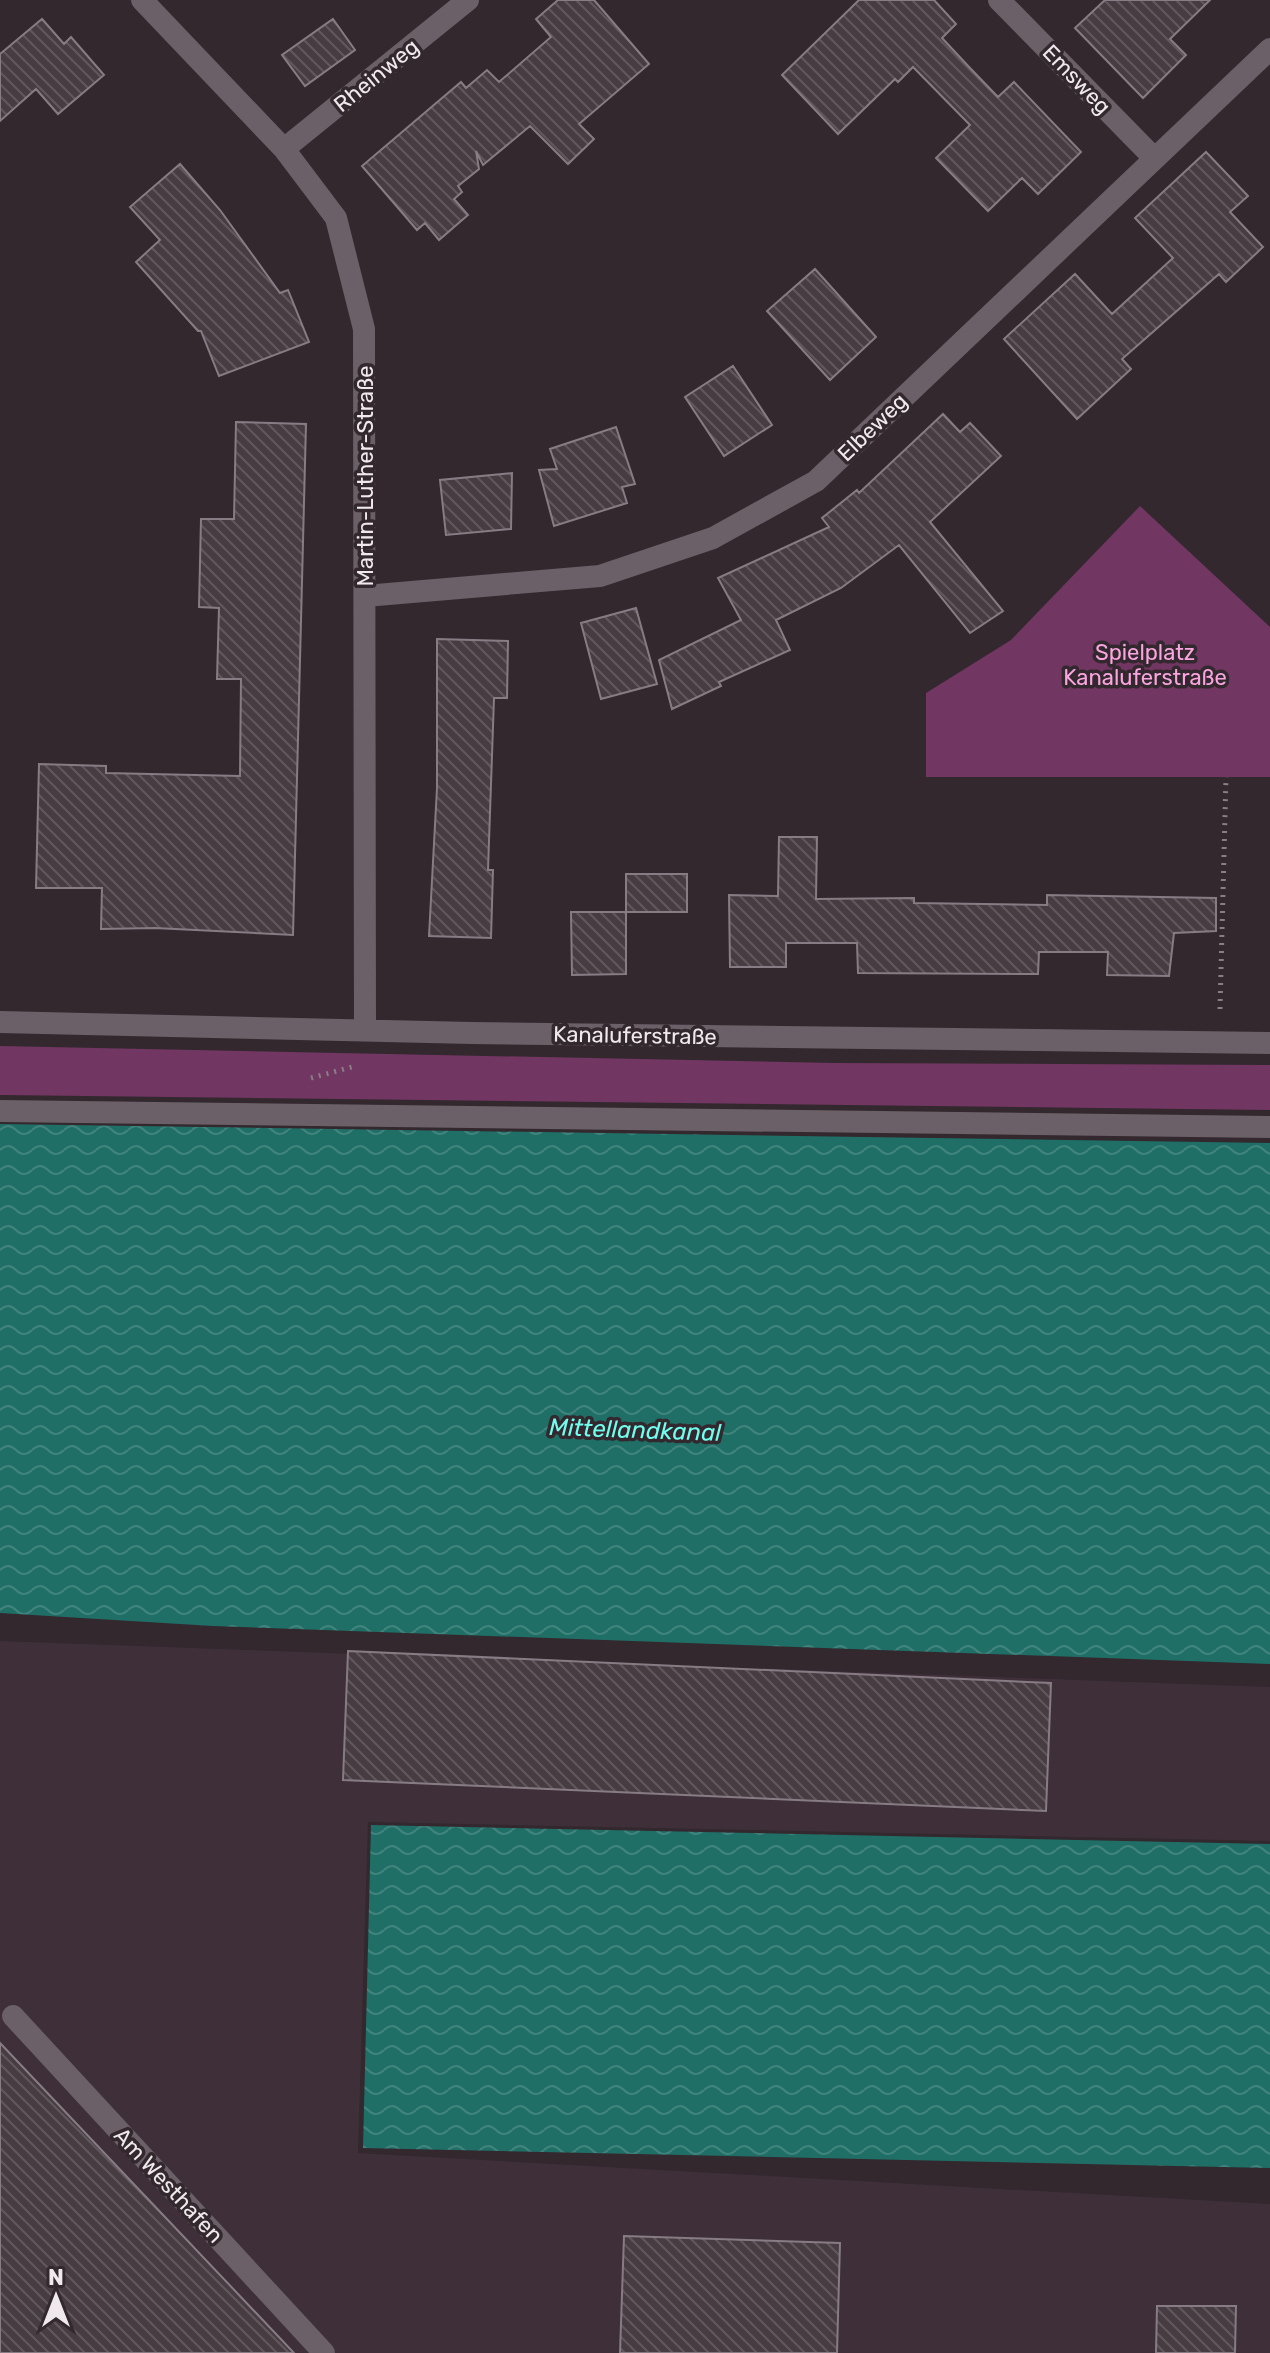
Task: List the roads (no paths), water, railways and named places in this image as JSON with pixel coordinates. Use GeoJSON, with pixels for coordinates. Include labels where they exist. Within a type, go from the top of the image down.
{"type":"FeatureCollection","features":[{"type":"Feature","properties":{"kind":"street","name":"Martin-Luther-Straße"},"geometry":{"type":"LineString","coordinates":[[142,0],[284,149],[336,218],[364,329],[365,1030]]}},
{"type":"Feature","properties":{"kind":"street","name":"Rheinweg"},"geometry":{"type":"LineString","coordinates":[[284,149],[468,0]]}},
{"type":"Feature","properties":{"kind":"street","name":"Emsweg"},"geometry":{"type":"LineString","coordinates":[[999,0],[1154,158]]}},
{"type":"Feature","properties":{"kind":"street","name":"Elbeweg"},"geometry":{"type":"LineString","coordinates":[[365,596],[600,576],[713,538],[816,481],[1270,49]]}},
{"type":"Feature","properties":{"kind":"street","name":"Kanaluferstraße"},"geometry":{"type":"LineString","coordinates":[[0,1022],[1270,1043]]}},
{"type":"Feature","properties":{"kind":"street"},"geometry":{"type":"LineString","coordinates":[[0,1111],[1270,1127]]}},
{"type":"Feature","properties":{"kind":"street","name":"Am Westhafen"},"geometry":{"type":"LineString","coordinates":[[13,2016],[324,2353]]}},
{"type":"Feature","properties":{"kind":"water","name":"Mittellandkanal"},"geometry":{"type":"Polygon","coordinates":[[[0,1124],[1270,1143],[1270,1664],[213,1626],[0,1613],[0,1124]]]}},
{"type":"Feature","properties":{"kind":"water"},"geometry":{"type":"Polygon","coordinates":[[[371,1825],[1270,1844],[1270,2168],[363,2148],[371,1825]]]}},
{"type":"Feature","properties":{"kind":"park label","name":"Spielplatz Kanaluferstraße"},"geometry":{"type":"Point","coordinates":[1145,664]}}]}
